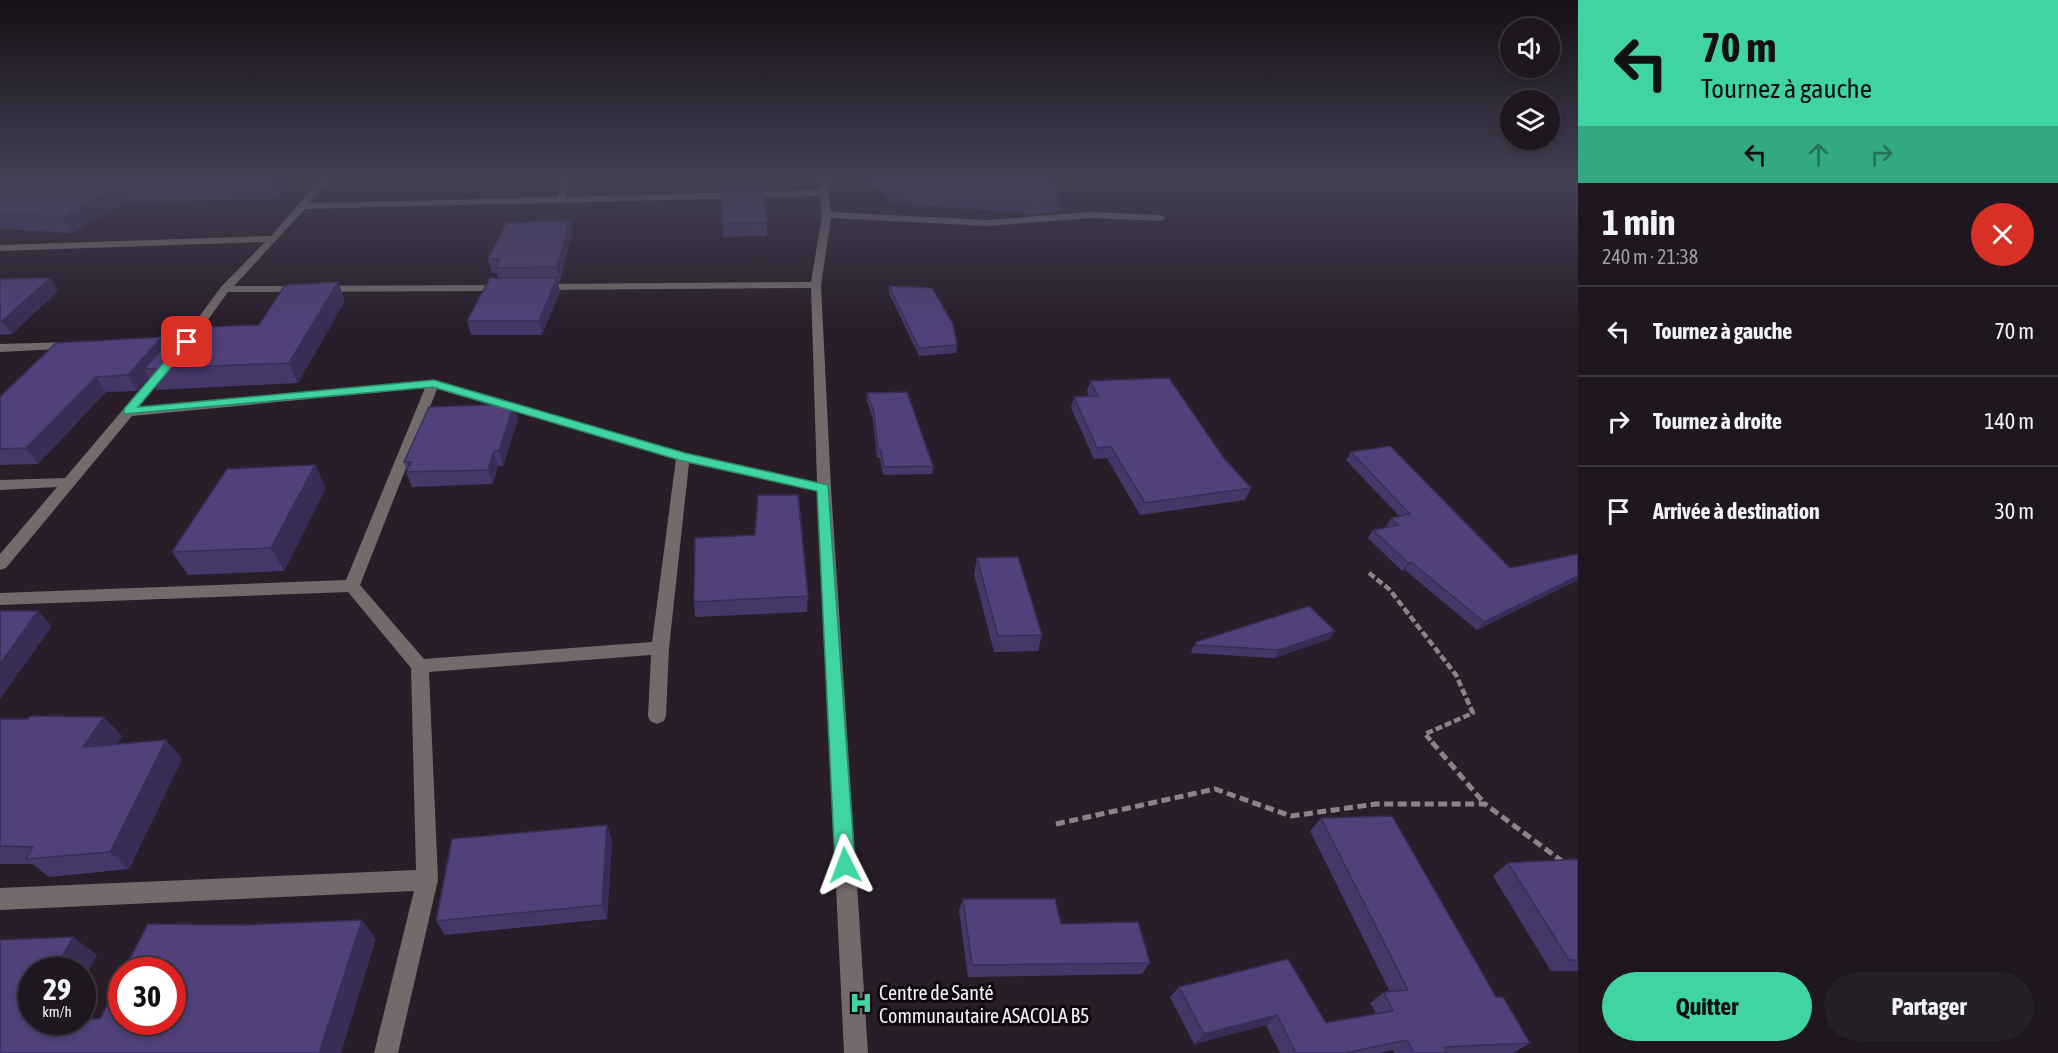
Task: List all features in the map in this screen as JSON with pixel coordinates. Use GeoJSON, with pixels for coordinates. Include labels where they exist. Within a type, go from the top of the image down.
{"type":"FeatureCollection","features":[{"type":"Feature","properties":{"kind":"street"},"geometry":{"type":"LineString","coordinates":[[0,564],[71,482],[225,289],[283,228]]}},
{"type":"Feature","properties":{"kind":"street"},"geometry":{"type":"LineString","coordinates":[[825,228],[816,285],[824,488],[856,1053]]}},
{"type":"Feature","properties":{"kind":"street"},"geometry":{"type":"LineString","coordinates":[[0,248],[274,239]]}},
{"type":"Feature","properties":{"kind":"street"},"geometry":{"type":"LineString","coordinates":[[532,287],[816,285]]}},
{"type":"Feature","properties":{"kind":"street"},"geometry":{"type":"LineString","coordinates":[[225,289],[520,287]]}},
{"type":"Feature","properties":{"kind":"street"},"geometry":{"type":"LineString","coordinates":[[0,348],[82,346]]}},
{"type":"Feature","properties":{"kind":"street"},"geometry":{"type":"LineString","coordinates":[[128,412],[434,384],[683,457],[824,488]]}},
{"type":"Feature","properties":{"kind":"street"},"geometry":{"type":"LineString","coordinates":[[352,586],[434,384]]}},
{"type":"Feature","properties":{"kind":"street"},"geometry":{"type":"LineString","coordinates":[[657,716],[660,648],[683,457]]}},
{"type":"Feature","properties":{"kind":"street"},"geometry":{"type":"LineString","coordinates":[[0,485],[71,482]]}},
{"type":"Feature","properties":{"kind":"street"},"geometry":{"type":"LineString","coordinates":[[0,599],[352,586]]}},
{"type":"Feature","properties":{"kind":"street"},"geometry":{"type":"LineString","coordinates":[[352,586],[420,666],[427,880],[386,1053]]}},
{"type":"Feature","properties":{"kind":"street"},"geometry":{"type":"LineString","coordinates":[[420,666],[660,648]]}},
{"type":"Feature","properties":{"kind":"street"},"geometry":{"type":"LineString","coordinates":[[0,899],[427,880]]}},
{"type":"Feature","properties":{"kind":"path"},"geometry":{"type":"LineString","coordinates":[[1369,573],[1389,589],[1456,675],[1473,713],[1425,734],[1485,804],[1564,863],[1571,864]]}},
{"type":"Feature","properties":{"kind":"path"},"geometry":{"type":"LineString","coordinates":[[1056,824],[1215,789],[1291,816],[1376,804],[1485,804]]}},
{"type":"Feature","properties":{"kind":"building"},"geometry":{"type":"Polygon","coordinates":[[[503,228],[568,228],[557,267],[495,268],[500,259],[488,259],[503,228]]]}},
{"type":"Feature","properties":{"kind":"building"},"geometry":{"type":"Polygon","coordinates":[[[50,278],[2,321],[0,321],[0,279],[50,278]]]}},
{"type":"Feature","properties":{"kind":"building"},"geometry":{"type":"Polygon","coordinates":[[[490,278],[557,278],[539,321],[467,321],[490,278]]]}},
{"type":"Feature","properties":{"kind":"building"},"geometry":{"type":"Polygon","coordinates":[[[338,282],[289,363],[144,369],[180,328],[259,325],[285,285],[338,282]]]}},
{"type":"Feature","properties":{"kind":"building"},"geometry":{"type":"Polygon","coordinates":[[[889,286],[932,288],[953,324],[957,345],[919,348],[889,286]]]}},
{"type":"Feature","properties":{"kind":"building"},"geometry":{"type":"Polygon","coordinates":[[[162,337],[128,375],[96,377],[26,448],[0,449],[0,397],[56,343],[162,337]]]}},
{"type":"Feature","properties":{"kind":"building"},"geometry":{"type":"Polygon","coordinates":[[[1169,378],[1223,457],[1251,488],[1145,503],[1111,447],[1097,448],[1074,397],[1098,396],[1090,381],[1169,378]]]}},
{"type":"Feature","properties":{"kind":"building"},"geometry":{"type":"Polygon","coordinates":[[[907,392],[933,466],[884,467],[881,450],[878,450],[874,412],[867,393],[907,392]]]}},
{"type":"Feature","properties":{"kind":"building"},"geometry":{"type":"Polygon","coordinates":[[[514,404],[499,451],[494,451],[488,470],[406,472],[411,462],[404,462],[429,407],[514,404]]]}},
{"type":"Feature","properties":{"kind":"building"},"geometry":{"type":"Polygon","coordinates":[[[1390,446],[1510,568],[1578,554],[1578,576],[1484,622],[1411,562],[1408,563],[1373,530],[1399,525],[1391,518],[1410,514],[1351,452],[1390,446]]]}},
{"type":"Feature","properties":{"kind":"building"},"geometry":{"type":"Polygon","coordinates":[[[315,465],[271,548],[172,552],[227,469],[315,465]]]}},
{"type":"Feature","properties":{"kind":"building"},"geometry":{"type":"Polygon","coordinates":[[[758,495],[798,495],[808,596],[694,602],[695,538],[755,535],[758,495]]]}},
{"type":"Feature","properties":{"kind":"building"},"geometry":{"type":"Polygon","coordinates":[[[1018,557],[1042,635],[998,636],[977,558],[1018,557]]]}},
{"type":"Feature","properties":{"kind":"building"},"geometry":{"type":"Polygon","coordinates":[[[1309,606],[1335,631],[1279,650],[1196,645],[1196,642],[1309,606]]]}},
{"type":"Feature","properties":{"kind":"building"},"geometry":{"type":"Polygon","coordinates":[[[0,611],[38,611],[0,664],[0,611]]]}},
{"type":"Feature","properties":{"kind":"building"},"geometry":{"type":"Polygon","coordinates":[[[30,716],[104,717],[83,747],[166,740],[110,852],[26,859],[33,847],[0,846],[0,719],[28,719],[30,716]]]}},
{"type":"Feature","properties":{"kind":"building"},"geometry":{"type":"Polygon","coordinates":[[[1392,816],[1496,997],[1503,997],[1530,1043],[1444,1047],[1447,1053],[1414,1053],[1407,1040],[1345,1053],[1296,1053],[1277,1015],[1204,1034],[1179,987],[1288,959],[1326,1023],[1393,1011],[1384,992],[1408,990],[1321,818],[1392,816]]]}},
{"type":"Feature","properties":{"kind":"building"},"geometry":{"type":"Polygon","coordinates":[[[607,825],[602,905],[436,921],[452,839],[607,825]]]}},
{"type":"Feature","properties":{"kind":"building"},"geometry":{"type":"Polygon","coordinates":[[[1578,859],[1578,960],[1569,960],[1508,863],[1578,859]]]}},
{"type":"Feature","properties":{"kind":"building"},"geometry":{"type":"Polygon","coordinates":[[[963,899],[1055,899],[1061,924],[1138,922],[1150,963],[972,965],[963,899]]]}},
{"type":"Feature","properties":{"kind":"building"},"geometry":{"type":"Polygon","coordinates":[[[362,920],[319,1053],[0,1053],[0,940],[73,937],[62,957],[18,957],[18,1035],[96,1035],[96,1019],[100,1019],[108,1003],[108,1035],[186,1035],[186,957],[131,957],[148,924],[244,925],[362,920]]]}},
{"type":"Feature","properties":{"kind":"place","name":"Centre de Santé Communautaire ASACOLA B5"},"geometry":{"type":"Point","coordinates":[861,1003]}},
{"type":"Feature","properties":{"kind":"route"},"geometry":{"type":"LineString","coordinates":[[187,342],[128,412],[434,384],[683,457],[824,488],[845,865]]}}]}
